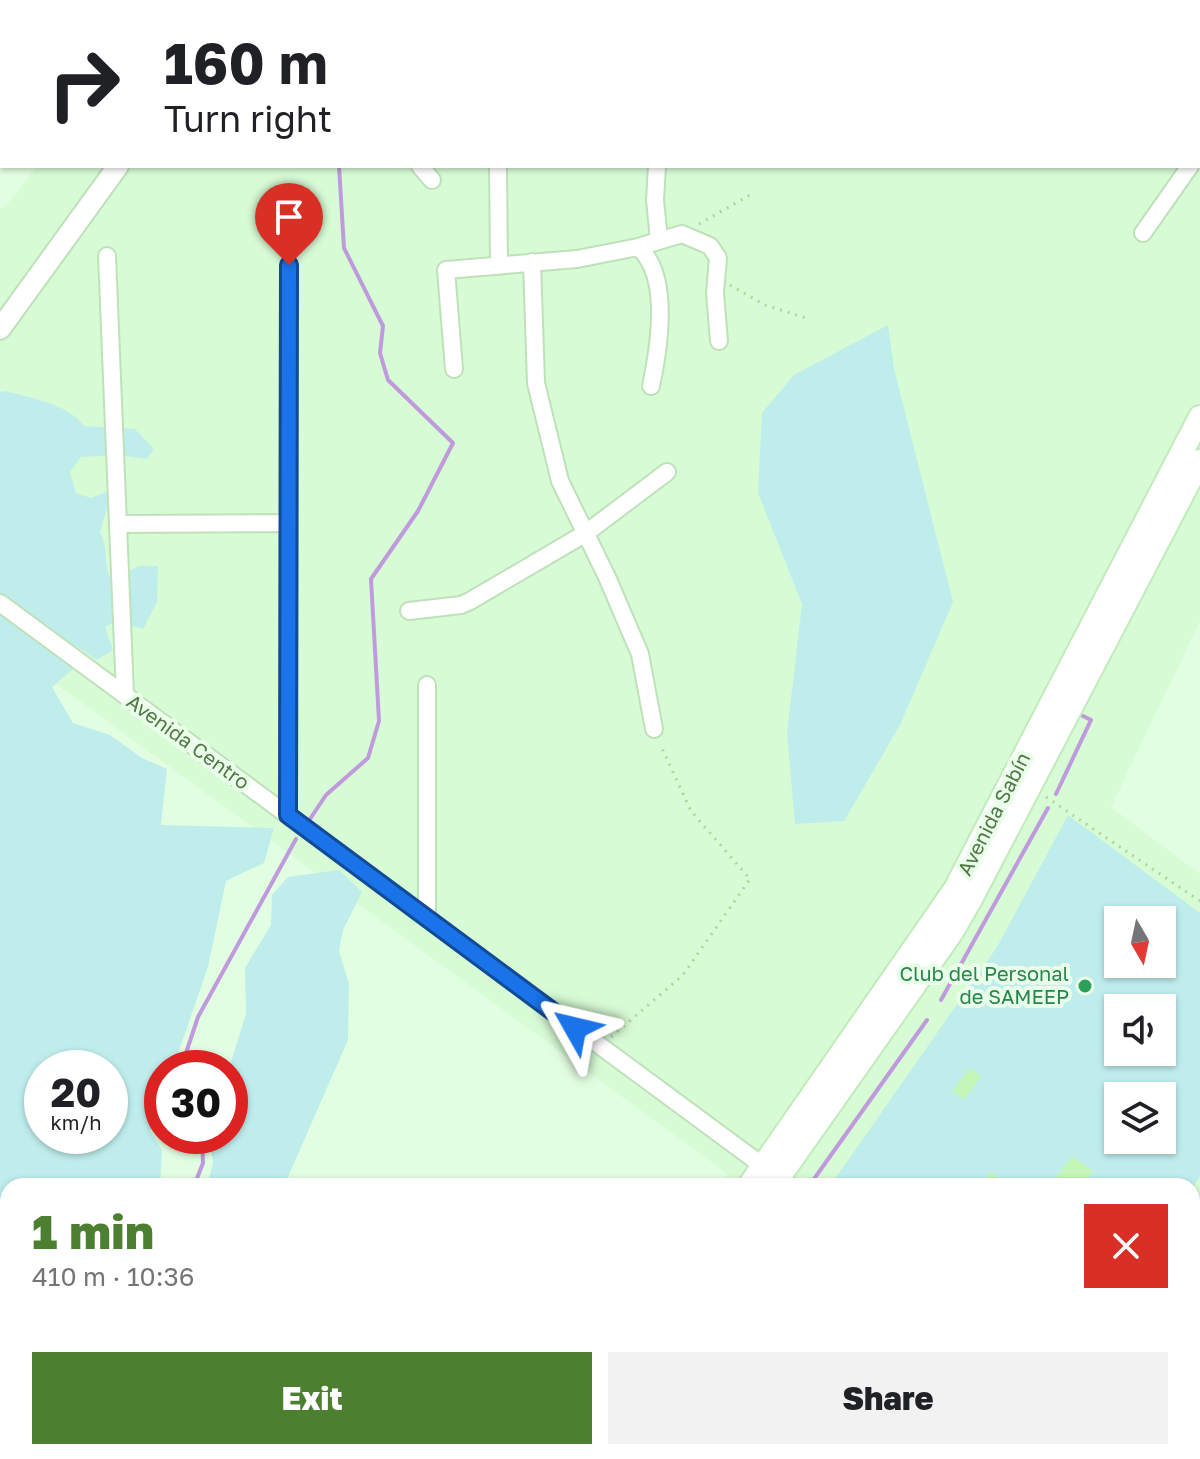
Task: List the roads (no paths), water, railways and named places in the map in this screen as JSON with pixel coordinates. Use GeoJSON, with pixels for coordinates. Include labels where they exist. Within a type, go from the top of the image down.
{"type":"FeatureCollection","features":[{"type":"Feature","properties":{"kind":"main road","name":"Avenida Sabín"},"geometry":{"type":"LineString","coordinates":[[768,1176],[955,889],[1200,417]]}},
{"type":"Feature","properties":{"kind":"main road","name":"Avenida Sabín"},"geometry":{"type":"LineString","coordinates":[[768,1176],[952,932],[1200,461]]}},
{"type":"Feature","properties":{"kind":"street"},"geometry":{"type":"LineString","coordinates":[[0,329],[117,168]]}},
{"type":"Feature","properties":{"kind":"street"},"geometry":{"type":"LineString","coordinates":[[422,168],[432,180]]}},
{"type":"Feature","properties":{"kind":"street"},"geometry":{"type":"LineString","coordinates":[[498,168],[499,265]]}},
{"type":"Feature","properties":{"kind":"street"},"geometry":{"type":"LineString","coordinates":[[657,168],[655,200],[659,240]]}},
{"type":"Feature","properties":{"kind":"street"},"geometry":{"type":"LineString","coordinates":[[1143,233],[1189,168]]}},
{"type":"Feature","properties":{"kind":"street"},"geometry":{"type":"LineString","coordinates":[[454,369],[446,270],[577,259],[638,247],[682,234],[710,246],[718,258],[719,341]]}},
{"type":"Feature","properties":{"kind":"street"},"geometry":{"type":"LineString","coordinates":[[638,247],[648,256],[661,309],[659,347],[651,386]]}},
{"type":"Feature","properties":{"kind":"street"},"geometry":{"type":"LineString","coordinates":[[107,256],[125,695]]}},
{"type":"Feature","properties":{"kind":"street"},"geometry":{"type":"LineString","coordinates":[[532,262],[536,383],[560,481],[640,654],[654,729]]}},
{"type":"Feature","properties":{"kind":"street"},"geometry":{"type":"LineString","coordinates":[[288,815],[289,265]]}},
{"type":"Feature","properties":{"kind":"street"},"geometry":{"type":"LineString","coordinates":[[409,611],[461,605],[586,533],[667,472]]}},
{"type":"Feature","properties":{"kind":"street"},"geometry":{"type":"LineString","coordinates":[[118,524],[287,523]]}},
{"type":"Feature","properties":{"kind":"street","name":"Avenida Centro"},"geometry":{"type":"LineString","coordinates":[[0,603],[600,1046],[768,1176]]}},
{"type":"Feature","properties":{"kind":"street"},"geometry":{"type":"LineString","coordinates":[[427,685],[427,918]]}},
{"type":"Feature","properties":{"kind":"waterway"},"geometry":{"type":"LineString","coordinates":[[310,819],[326,795],[368,758],[379,721],[371,579],[418,511],[453,443],[388,380],[380,353],[383,326],[344,248],[339,168]]}},
{"type":"Feature","properties":{"kind":"waterway"},"geometry":{"type":"LineString","coordinates":[[1056,794],[1091,720],[1083,716]]}},
{"type":"Feature","properties":{"kind":"waterway"},"geometry":{"type":"LineString","coordinates":[[941,1000],[1048,808]]}},
{"type":"Feature","properties":{"kind":"waterway"},"geometry":{"type":"LineString","coordinates":[[187,1050],[198,1017],[296,839]]}},
{"type":"Feature","properties":{"kind":"waterway"},"geometry":{"type":"LineString","coordinates":[[815,1178],[927,1020]]}},
{"type":"Feature","properties":{"kind":"waterway"},"geometry":{"type":"LineString","coordinates":[[197,1178],[203,1154]]}},
{"type":"Feature","properties":{"kind":"place","name":"Club del Personal de SAMEEP"},"geometry":{"type":"Point","coordinates":[1085,986]}}]}
